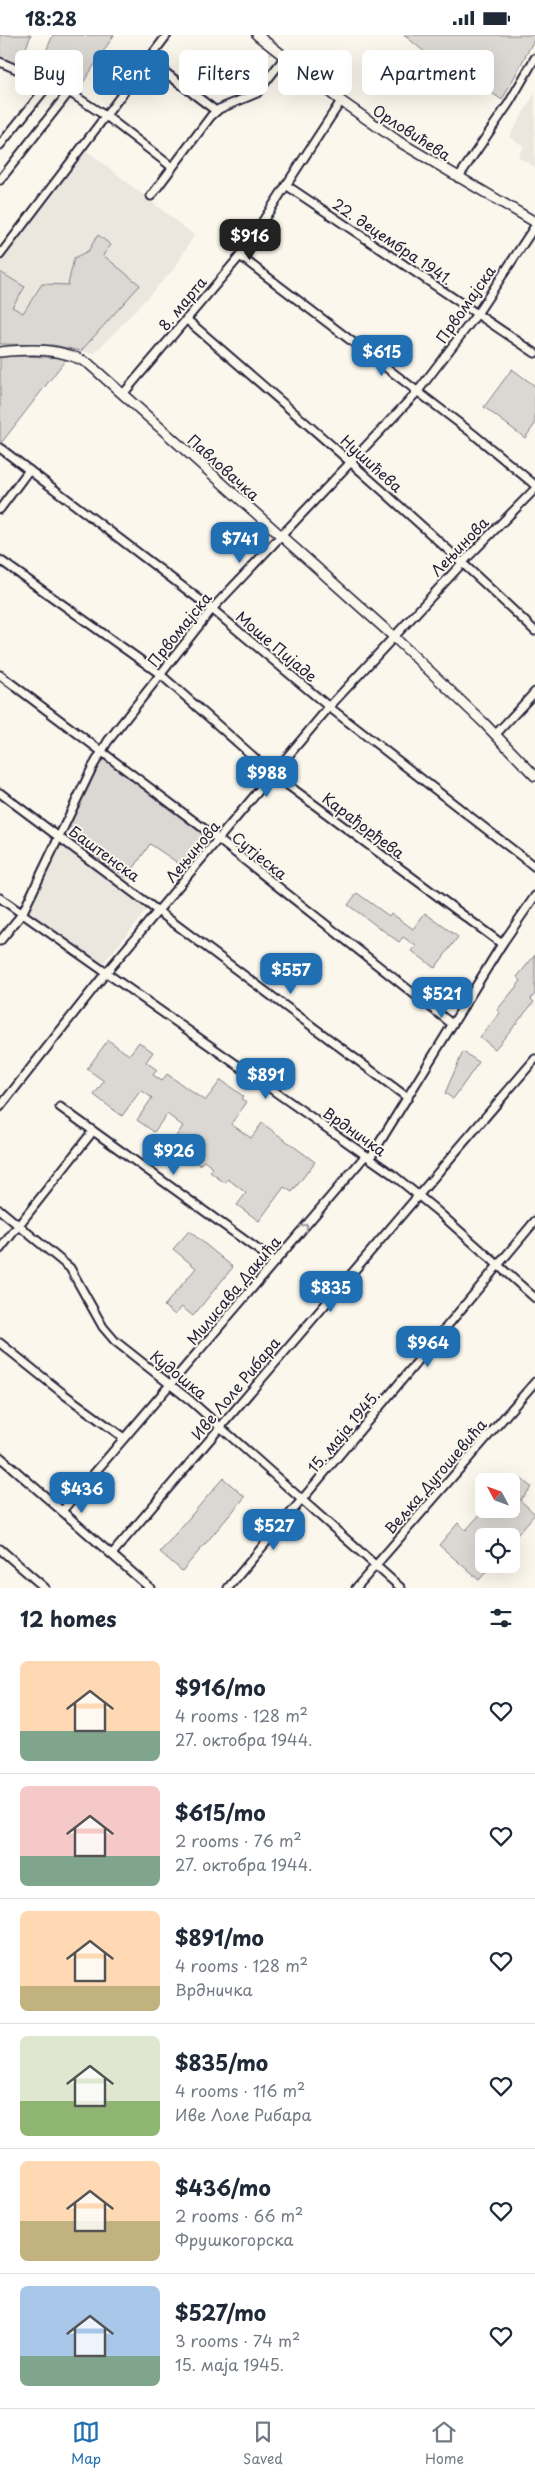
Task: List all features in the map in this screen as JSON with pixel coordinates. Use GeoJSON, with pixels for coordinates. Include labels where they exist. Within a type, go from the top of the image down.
{"type":"FeatureCollection","features":[{"type":"Feature","properties":{"kind":"street"},"geometry":{"type":"LineString","coordinates":[[156,50],[167,35]]}},
{"type":"Feature","properties":{"kind":"street","name":"Орловићева"},"geometry":{"type":"LineString","coordinates":[[257,35],[278,52]]}},
{"type":"Feature","properties":{"kind":"street"},"geometry":{"type":"LineString","coordinates":[[458,178],[509,103],[535,58]]}},
{"type":"Feature","properties":{"kind":"street"},"geometry":{"type":"LineString","coordinates":[[0,62],[15,68]]}},
{"type":"Feature","properties":{"kind":"street"},"geometry":{"type":"LineString","coordinates":[[151,196],[216,111],[257,93],[278,66]]}},
{"type":"Feature","properties":{"kind":"street"},"geometry":{"type":"LineString","coordinates":[[169,75],[216,111]]}},
{"type":"Feature","properties":{"kind":"street"},"geometry":{"type":"LineString","coordinates":[[0,145],[40,95]]}},
{"type":"Feature","properties":{"kind":"street"},"geometry":{"type":"LineString","coordinates":[[0,180],[67,95]]}},
{"type":"Feature","properties":{"kind":"street"},"geometry":{"type":"LineString","coordinates":[[73,95],[172,167]]}},
{"type":"Feature","properties":{"kind":"street"},"geometry":{"type":"LineString","coordinates":[[0,255],[123,95]]}},
{"type":"Feature","properties":{"kind":"street","name":"Орловићева"},"geometry":{"type":"LineString","coordinates":[[333,95],[398,141],[535,222]]}},
{"type":"Feature","properties":{"kind":"street","name":"8. марта"},"geometry":{"type":"LineString","coordinates":[[123,394],[240,256],[341,101]]}},
{"type":"Feature","properties":{"kind":"street","name":"22. децембра 1941."},"geometry":{"type":"LineString","coordinates":[[286,185],[535,353]]}},
{"type":"Feature","properties":{"kind":"street","name":"Првомајска"},"geometry":{"type":"LineString","coordinates":[[0,941],[22,914],[102,750],[212,609],[418,391],[477,314],[535,226]]}},
{"type":"Feature","properties":{"kind":"street"},"geometry":{"type":"LineString","coordinates":[[240,256],[418,391],[535,485]]}},
{"type":"Feature","properties":{"kind":"street","name":"Нушићева"},"geometry":{"type":"LineString","coordinates":[[186,319],[463,562],[535,631]]}},
{"type":"Feature","properties":{"kind":"street","name":"Павловачка"},"geometry":{"type":"LineString","coordinates":[[0,352],[36,350],[71,355],[88,364],[393,636],[496,734],[535,775]]}},
{"type":"Feature","properties":{"kind":"street","name":"Моше Пијаде"},"geometry":{"type":"LineString","coordinates":[[0,448],[212,609],[330,707],[535,867]]}},
{"type":"Feature","properties":{"kind":"street"},"geometry":{"type":"LineString","coordinates":[[0,509],[29,470]]}},
{"type":"Feature","properties":{"kind":"street","name":"Лењинова"},"geometry":{"type":"LineString","coordinates":[[0,1107],[106,974],[330,707],[393,636],[535,489]]}},
{"type":"Feature","properties":{"kind":"street","name":"Карађорђева"},"geometry":{"type":"LineString","coordinates":[[0,560],[160,674],[273,774],[502,944]]}},
{"type":"Feature","properties":{"kind":"street","name":"Сутјеска"},"geometry":{"type":"LineString","coordinates":[[0,675],[219,840],[452,1024]]}},
{"type":"Feature","properties":{"kind":"street"},"geometry":{"type":"LineString","coordinates":[[496,734],[535,692]]}},
{"type":"Feature","properties":{"kind":"street","name":"Баштенска"},"geometry":{"type":"LineString","coordinates":[[0,793],[408,1098]]}},
{"type":"Feature","properties":{"kind":"street","name":"Милисава Дакића"},"geometry":{"type":"LineString","coordinates":[[62,1511],[275,1262],[368,1157],[408,1098],[502,944],[535,896]]}},
{"type":"Feature","properties":{"kind":"street","name":"Врдничка"},"geometry":{"type":"LineString","coordinates":[[0,898],[368,1157],[418,1195],[535,1298]]}},
{"type":"Feature","properties":{"kind":"street","name":"Иве Лоле Рибара"},"geometry":{"type":"LineString","coordinates":[[112,1554],[535,1059]]}},
{"type":"Feature","properties":{"kind":"street"},"geometry":{"type":"LineString","coordinates":[[60,1107],[275,1262]]}},
{"type":"Feature","properties":{"kind":"street"},"geometry":{"type":"LineString","coordinates":[[0,1249],[93,1131]]}},
{"type":"Feature","properties":{"kind":"street","name":"Кудошка"},"geometry":{"type":"LineString","coordinates":[[0,1210],[70,1268],[97,1317],[115,1341],[171,1384],[401,1588]]}},
{"type":"Feature","properties":{"kind":"street","name":"15. маја 1945."},"geometry":{"type":"LineString","coordinates":[[228,1588],[535,1221]]}},
{"type":"Feature","properties":{"kind":"street"},"geometry":{"type":"LineString","coordinates":[[0,1343],[124,1438]]}},
{"type":"Feature","properties":{"kind":"street","name":"Вељка Дугошевића"},"geometry":{"type":"LineString","coordinates":[[356,1588],[535,1383]]}},
{"type":"Feature","properties":{"kind":"street"},"geometry":{"type":"LineString","coordinates":[[0,1457],[150,1588]]}},
{"type":"Feature","properties":{"kind":"street"},"geometry":{"type":"LineString","coordinates":[[0,1549],[45,1588]]}},
{"type":"Feature","properties":{"kind":"shaded area"},"geometry":{"type":"Polygon","coordinates":[[[0,35],[31,35],[25,50],[15,50],[15,64],[0,58],[0,35]]]}},
{"type":"Feature","properties":{"kind":"shaded area"},"geometry":{"type":"Polygon","coordinates":[[[53,35],[114,35],[104,50],[93,50],[93,67],[83,83],[83,50],[46,50],[53,35]]]}},
{"type":"Feature","properties":{"kind":"shaded area"},"geometry":{"type":"Polygon","coordinates":[[[404,35],[535,35],[502,100],[494,94],[494,50],[422,50],[404,35]]]}},
{"type":"Feature","properties":{"kind":"shaded area"},"geometry":{"type":"Polygon","coordinates":[[[535,93],[535,167],[518,157],[524,146],[509,137],[535,93]]]}},
{"type":"Feature","properties":{"kind":"shaded area"},"geometry":{"type":"Polygon","coordinates":[[[86,150],[194,235],[175,268],[94,354],[53,345],[0,344],[0,259],[86,150]]]}},
{"type":"Feature","properties":{"kind":"shaded area"},"geometry":{"type":"Polygon","coordinates":[[[98,235],[111,245],[103,255],[140,285],[81,351],[53,345],[0,344],[0,272],[25,287],[12,307],[23,313],[42,284],[68,285],[74,258],[88,251],[98,235]]]}},
{"type":"Feature","properties":{"kind":"shaded area"},"geometry":{"type":"Polygon","coordinates":[[[0,355],[67,358],[2,442],[0,441],[0,355]]]}},
{"type":"Feature","properties":{"kind":"shaded area"},"geometry":{"type":"Polygon","coordinates":[[[512,369],[535,386],[535,424],[525,438],[484,407],[512,369]]]}},
{"type":"Feature","properties":{"kind":"shaded area"},"geometry":{"type":"Polygon","coordinates":[[[101,756],[210,836],[184,867],[150,844],[127,878],[72,841],[78,833],[67,825],[101,756]]]}},
{"type":"Feature","properties":{"kind":"shaded area"},"geometry":{"type":"Polygon","coordinates":[[[61,839],[149,907],[102,965],[27,910],[61,839]]]}},
{"type":"Feature","properties":{"kind":"shaded area"},"geometry":{"type":"Polygon","coordinates":[[[357,893],[389,916],[391,913],[413,929],[425,913],[458,937],[435,968],[412,951],[416,946],[403,937],[399,942],[348,905],[357,893]]]}},
{"type":"Feature","properties":{"kind":"shaded area"},"geometry":{"type":"Polygon","coordinates":[[[535,955],[535,994],[531,999],[534,1002],[495,1049],[480,1037],[500,1013],[497,1010],[521,981],[517,977],[535,955]]]}},
{"type":"Feature","properties":{"kind":"shaded area"},"geometry":{"type":"Polygon","coordinates":[[[108,1040],[129,1055],[139,1042],[153,1052],[146,1062],[157,1070],[153,1075],[162,1081],[167,1074],[205,1101],[221,1080],[243,1096],[241,1099],[247,1102],[231,1124],[251,1138],[262,1123],[315,1162],[292,1192],[284,1187],[259,1221],[237,1205],[246,1193],[228,1179],[225,1183],[210,1172],[213,1168],[204,1161],[200,1165],[171,1144],[183,1126],[167,1114],[154,1132],[137,1120],[152,1098],[141,1090],[122,1116],[94,1095],[104,1081],[87,1069],[108,1040]]]}},
{"type":"Feature","properties":{"kind":"shaded area"},"geometry":{"type":"Polygon","coordinates":[[[463,1052],[479,1062],[453,1099],[445,1093],[463,1052]]]}},
{"type":"Feature","properties":{"kind":"shaded area"},"geometry":{"type":"Polygon","coordinates":[[[189,1231],[233,1267],[193,1316],[182,1307],[175,1315],[164,1306],[196,1268],[173,1249],[189,1231]]]}},
{"type":"Feature","properties":{"kind":"shaded area"},"geometry":{"type":"Polygon","coordinates":[[[223,1478],[245,1497],[182,1571],[160,1552],[223,1478]]]}},
{"type":"Feature","properties":{"kind":"shaded area"},"geometry":{"type":"Polygon","coordinates":[[[520,1478],[531,1487],[520,1500],[520,1478]]]}},
{"type":"Feature","properties":{"kind":"shaded area"},"geometry":{"type":"Polygon","coordinates":[[[520,1500],[535,1514],[520,1532],[520,1528],[475,1528],[475,1573],[485,1573],[479,1580],[439,1545],[458,1523],[466,1530],[477,1518],[520,1518],[520,1500]]]}}]}
